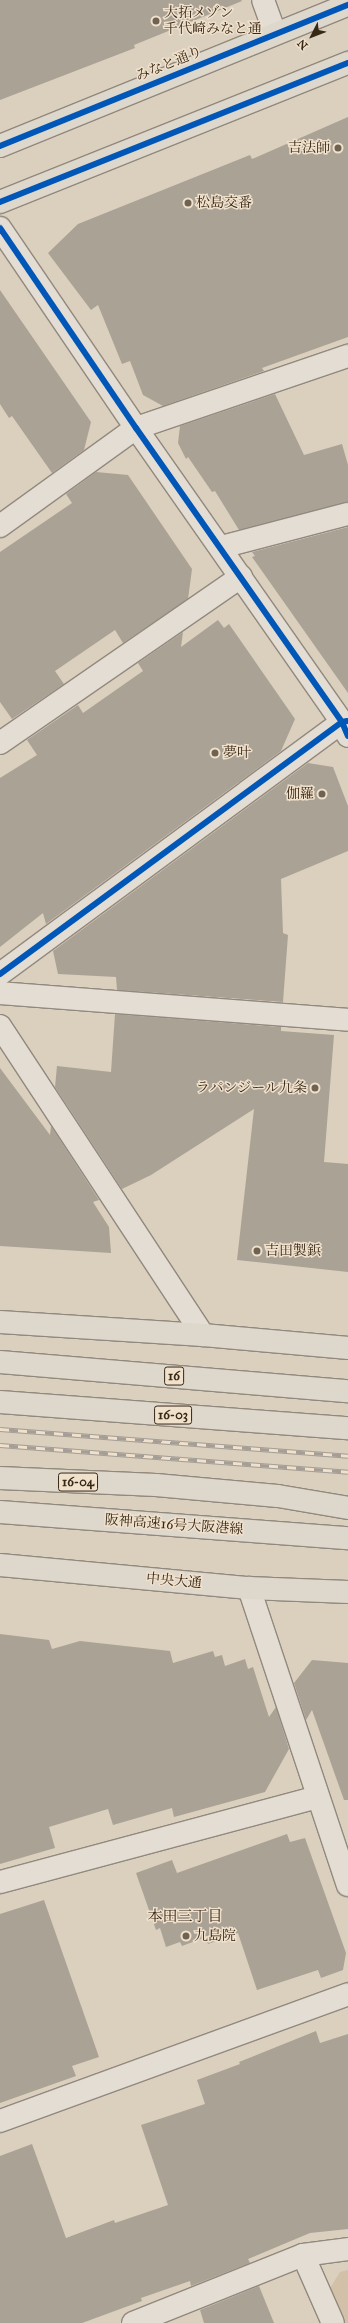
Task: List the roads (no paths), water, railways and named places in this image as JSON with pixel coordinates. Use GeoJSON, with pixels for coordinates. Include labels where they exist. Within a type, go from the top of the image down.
{"type":"FeatureCollection","features":[{"type":"Feature","properties":{"kind":"main road","name":"みなと通り"},"geometry":{"type":"LineString","coordinates":[[0,146],[275,33],[348,5]]}},
{"type":"Feature","properties":{"kind":"main road"},"geometry":{"type":"LineString","coordinates":[[0,202],[348,63]]}},
{"type":"Feature","properties":{"kind":"main road"},"geometry":{"type":"LineString","coordinates":[[0,1322],[203,1335],[348,1348]]}},
{"type":"Feature","properties":{"kind":"main road","name":"16"},"geometry":{"type":"LineString","coordinates":[[0,1362],[348,1391]]}},
{"type":"Feature","properties":{"kind":"main road","name":"16-03"},"geometry":{"type":"LineString","coordinates":[[0,1402],[346,1428]]}},
{"type":"Feature","properties":{"kind":"main road","name":"16-04"},"geometry":{"type":"LineString","coordinates":[[0,1478],[156,1485],[278,1496],[348,1508]]}},
{"type":"Feature","properties":{"kind":"main road","name":"阪神高速16号大阪港線"},"geometry":{"type":"LineString","coordinates":[[0,1512],[348,1538]]}},
{"type":"Feature","properties":{"kind":"main road","name":"中央大通"},"geometry":{"type":"LineString","coordinates":[[0,1566],[249,1588],[348,1592]]}},
{"type":"Feature","properties":{"kind":"street"},"geometry":{"type":"LineString","coordinates":[[263,0],[275,33]]}},
{"type":"Feature","properties":{"kind":"street"},"geometry":{"type":"LineString","coordinates":[[0,228],[136,428],[346,726],[0,974]]}},
{"type":"Feature","properties":{"kind":"street"},"geometry":{"type":"LineString","coordinates":[[0,526],[136,428],[348,356]]}},
{"type":"Feature","properties":{"kind":"street"},"geometry":{"type":"LineString","coordinates":[[221,547],[348,514]]}},
{"type":"Feature","properties":{"kind":"street"},"geometry":{"type":"LineString","coordinates":[[0,743],[241,577]]}},
{"type":"Feature","properties":{"kind":"street"},"geometry":{"type":"LineString","coordinates":[[0,993],[348,1020]]}},
{"type":"Feature","properties":{"kind":"street"},"geometry":{"type":"LineString","coordinates":[[0,1026],[203,1335]]}},
{"type":"Feature","properties":{"kind":"street"},"geometry":{"type":"LineString","coordinates":[[249,1588],[348,1885]]}},
{"type":"Feature","properties":{"kind":"street"},"geometry":{"type":"LineString","coordinates":[[0,1882],[318,1797]]}},
{"type":"Feature","properties":{"kind":"street"},"geometry":{"type":"LineString","coordinates":[[0,2121],[348,1994]]}},
{"type":"Feature","properties":{"kind":"street"},"geometry":{"type":"LineString","coordinates":[[133,2323],[303,2255],[348,2249]]}},
{"type":"Feature","properties":{"kind":"street"},"geometry":{"type":"LineString","coordinates":[[303,2255],[333,2323]]}},
{"type":"Feature","properties":{"kind":"railway"},"geometry":{"type":"LineString","coordinates":[[0,1429],[348,1456]]}},
{"type":"Feature","properties":{"kind":"railway"},"geometry":{"type":"LineString","coordinates":[[0,1445],[348,1472]]}},
{"type":"Feature","properties":{"kind":"place","name":"大拓メゾン 千代崎みなと通"},"geometry":{"type":"Point","coordinates":[156,21]}},
{"type":"Feature","properties":{"kind":"place","name":"吉法師"},"geometry":{"type":"Point","coordinates":[338,148]}},
{"type":"Feature","properties":{"kind":"place","name":"松島交番"},"geometry":{"type":"Point","coordinates":[188,203]}},
{"type":"Feature","properties":{"kind":"place","name":"夢叶"},"geometry":{"type":"Point","coordinates":[215,753]}},
{"type":"Feature","properties":{"kind":"place","name":"伽羅"},"geometry":{"type":"Point","coordinates":[322,794]}},
{"type":"Feature","properties":{"kind":"place","name":"ラパンジール九条"},"geometry":{"type":"Point","coordinates":[315,1088]}},
{"type":"Feature","properties":{"kind":"place","name":"吉田製鋲"},"geometry":{"type":"Point","coordinates":[257,1251]}},
{"type":"Feature","properties":{"kind":"place","name":"九島院"},"geometry":{"type":"Point","coordinates":[186,1936]}},
{"type":"Feature","properties":{"kind":"district","name":"本田三丁目"},"geometry":{"type":"Point","coordinates":[185,1917]}}]}
